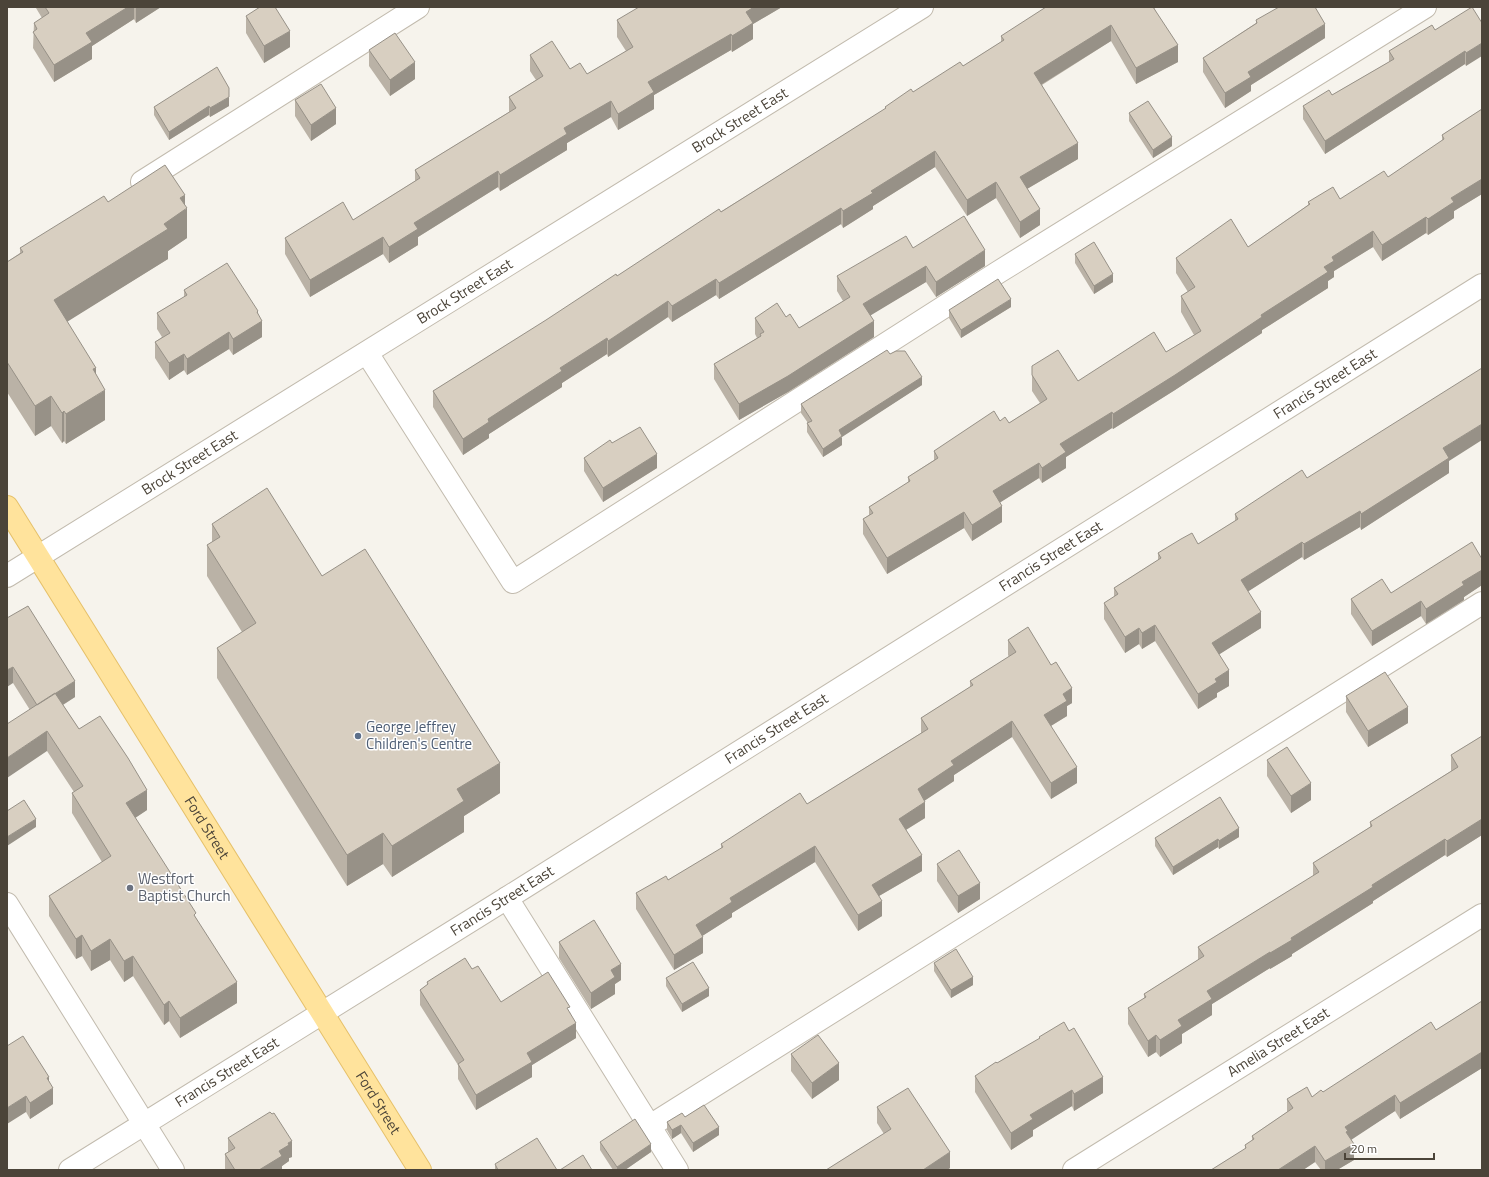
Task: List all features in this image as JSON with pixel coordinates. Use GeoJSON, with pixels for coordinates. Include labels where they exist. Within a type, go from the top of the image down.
{"type":"FeatureCollection","features":[{"type":"Feature","properties":{"kind":"main road","name":"Ford Street"},"geometry":{"type":"LineString","coordinates":[[7,506],[420,1170]]}},
{"type":"Feature","properties":{"kind":"street"},"geometry":{"type":"LineString","coordinates":[[128,190],[418,7]]}},
{"type":"Feature","properties":{"kind":"street","name":"Brock Street East"},"geometry":{"type":"LineString","coordinates":[[7,576],[922,7]]}},
{"type":"Feature","properties":{"kind":"street"},"geometry":{"type":"LineString","coordinates":[[367,353],[513,582],[990,278],[1425,7]]}},
{"type":"Feature","properties":{"kind":"street","name":"Francis Street East"},"geometry":{"type":"LineString","coordinates":[[70,1170],[507,898],[1482,285]]}},
{"type":"Feature","properties":{"kind":"street"},"geometry":{"type":"LineString","coordinates":[[650,1126],[1482,603]]}},
{"type":"Feature","properties":{"kind":"street"},"geometry":{"type":"LineString","coordinates":[[507,898],[677,1170]]}},
{"type":"Feature","properties":{"kind":"street"},"geometry":{"type":"LineString","coordinates":[[7,905],[174,1170]]}},
{"type":"Feature","properties":{"kind":"street","name":"Amelia Street East"},"geometry":{"type":"LineString","coordinates":[[1074,1170],[1482,915]]}},
{"type":"Feature","properties":{"kind":"building"},"geometry":{"type":"Polygon","coordinates":[[[45,7],[128,7],[86,33],[92,42],[54,65],[33,32],[37,29],[34,23],[49,13],[45,7]]]}},
{"type":"Feature","properties":{"kind":"building"},"geometry":{"type":"Polygon","coordinates":[[[260,7],[275,7],[290,31],[264,46],[246,16],[260,7]]]}},
{"type":"Feature","properties":{"kind":"building"},"geometry":{"type":"Polygon","coordinates":[[[639,7],[754,7],[746,12],[753,23],[648,82],[654,92],[618,114],[611,101],[564,128],[567,134],[500,175],[498,171],[414,223],[418,229],[389,247],[383,237],[310,280],[285,238],[343,202],[353,220],[420,178],[415,170],[516,108],[509,97],[543,76],[530,55],[552,41],[570,69],[580,63],[587,74],[633,47],[617,20],[639,7]]]}},
{"type":"Feature","properties":{"kind":"building"},"geometry":{"type":"Polygon","coordinates":[[[1046,7],[1153,7],[1178,45],[1136,68],[1111,25],[1034,73],[1078,143],[1020,177],[1040,209],[1020,222],[996,182],[967,200],[935,151],[871,191],[873,193],[843,211],[841,208],[719,283],[716,279],[672,306],[668,301],[608,341],[607,338],[560,368],[562,371],[488,419],[489,422],[463,439],[433,391],[616,274],[617,276],[719,209],[721,212],[886,108],[885,107],[911,89],[913,92],[960,62],[963,66],[1004,40],[1001,36],[1046,7]]]}},
{"type":"Feature","properties":{"kind":"building"},"geometry":{"type":"Polygon","coordinates":[[[1279,7],[1315,7],[1325,24],[1248,72],[1251,77],[1225,93],[1203,58],[1257,23],[1256,20],[1279,7]]]}},
{"type":"Feature","properties":{"kind":"building"},"geometry":{"type":"Polygon","coordinates":[[[1472,7],[1482,23],[1482,43],[1466,53],[1465,51],[1325,141],[1303,106],[1329,90],[1332,95],[1394,59],[1389,51],[1432,25],[1435,30],[1472,7]]]}},
{"type":"Feature","properties":{"kind":"building"},"geometry":{"type":"Polygon","coordinates":[[[395,33],[415,62],[390,80],[369,50],[395,33]]]}},
{"type":"Feature","properties":{"kind":"building"},"geometry":{"type":"Polygon","coordinates":[[[217,67],[229,88],[229,97],[210,108],[209,106],[169,132],[154,107],[217,67]]]}},
{"type":"Feature","properties":{"kind":"building"},"geometry":{"type":"Polygon","coordinates":[[[321,84],[336,108],[311,125],[295,100],[321,84]]]}},
{"type":"Feature","properties":{"kind":"building"},"geometry":{"type":"Polygon","coordinates":[[[1148,101],[1172,137],[1153,150],[1129,113],[1148,101]]]}},
{"type":"Feature","properties":{"kind":"building"},"geometry":{"type":"Polygon","coordinates":[[[1482,109],[1482,179],[1451,198],[1454,202],[1428,219],[1426,217],[1382,245],[1373,231],[1332,257],[1334,261],[1324,267],[1328,272],[1261,315],[1262,317],[1113,414],[1112,412],[1060,444],[1066,452],[1042,468],[1039,463],[993,491],[1002,506],[972,525],[964,512],[887,558],[863,519],[873,513],[869,507],[910,481],[908,477],[938,458],[934,451],[994,411],[1000,421],[1005,417],[1009,423],[1047,399],[1032,375],[1032,366],[1058,350],[1078,381],[1154,332],[1166,352],[1201,331],[1181,296],[1195,287],[1176,258],[1231,219],[1248,247],[1310,204],[1308,202],[1333,187],[1340,199],[1384,171],[1388,177],[1444,139],[1442,135],[1482,109]]]}},
{"type":"Feature","properties":{"kind":"building"},"geometry":{"type":"Polygon","coordinates":[[[165,165],[185,195],[180,198],[187,208],[164,224],[168,229],[54,300],[96,368],[93,369],[105,390],[66,414],[64,411],[62,413],[51,396],[35,406],[7,362],[7,262],[23,252],[20,248],[104,196],[108,202],[165,165]]]}},
{"type":"Feature","properties":{"kind":"building"},"geometry":{"type":"Polygon","coordinates":[[[964,216],[985,250],[936,282],[926,266],[863,304],[874,321],[788,376],[739,404],[714,364],[761,336],[760,334],[764,332],[755,318],[777,303],[786,317],[790,314],[799,328],[850,297],[837,276],[906,236],[913,248],[964,216]]]}},
{"type":"Feature","properties":{"kind":"building"},"geometry":{"type":"Polygon","coordinates":[[[1094,242],[1113,274],[1094,286],[1075,254],[1094,242]]]}},
{"type":"Feature","properties":{"kind":"building"},"geometry":{"type":"Polygon","coordinates":[[[227,263],[258,311],[257,312],[262,321],[233,339],[229,332],[187,359],[184,354],[169,363],[155,342],[170,333],[157,313],[187,295],[184,290],[227,263]]]}},
{"type":"Feature","properties":{"kind":"building"},"geometry":{"type":"Polygon","coordinates":[[[998,279],[1011,299],[961,330],[949,310],[998,279]]]}},
{"type":"Feature","properties":{"kind":"building"},"geometry":{"type":"Polygon","coordinates":[[[887,350],[890,354],[896,351],[905,351],[922,377],[839,430],[842,436],[823,449],[807,423],[812,421],[801,404],[887,350]]]}},
{"type":"Feature","properties":{"kind":"building"},"geometry":{"type":"Polygon","coordinates":[[[1482,368],[1482,424],[1443,448],[1449,458],[1361,514],[1360,511],[1304,544],[1302,542],[1241,580],[1261,612],[1212,643],[1229,670],[1215,679],[1217,682],[1198,694],[1155,625],[1142,633],[1139,628],[1125,637],[1104,603],[1118,594],[1114,588],[1161,558],[1158,553],[1192,533],[1198,544],[1238,519],[1235,514],[1302,470],[1307,478],[1482,368]]]}},
{"type":"Feature","properties":{"kind":"building"},"geometry":{"type":"Polygon","coordinates":[[[640,427],[657,454],[603,488],[584,458],[610,440],[612,443],[640,427]]]}},
{"type":"Feature","properties":{"kind":"building","name":"George Jeffrey Children's Centre"},"geometry":{"type":"Polygon","coordinates":[[[267,488],[322,576],[365,549],[500,763],[457,789],[464,801],[392,846],[383,833],[347,855],[217,648],[256,623],[207,545],[220,537],[212,524],[267,488]]]}},
{"type":"Feature","properties":{"kind":"building"},"geometry":{"type":"Polygon","coordinates":[[[1472,542],[1482,559],[1482,570],[1462,582],[1464,585],[1426,609],[1421,601],[1372,631],[1351,599],[1382,579],[1391,593],[1472,542]]]}},
{"type":"Feature","properties":{"kind":"building"},"geometry":{"type":"Polygon","coordinates":[[[28,606],[75,681],[37,705],[13,667],[7,670],[7,618],[28,606]]]}},
{"type":"Feature","properties":{"kind":"building"},"geometry":{"type":"Polygon","coordinates":[[[1028,627],[1051,665],[1056,662],[1072,688],[1063,694],[1067,701],[1044,715],[1077,767],[1051,783],[1012,721],[951,761],[954,765],[918,789],[925,802],[899,819],[922,855],[872,885],[882,901],[858,915],[815,846],[730,898],[732,902],[696,925],[703,937],[674,955],[636,893],[666,876],[668,880],[723,847],[721,844],[800,793],[807,804],[928,729],[921,718],[973,685],[970,681],[1016,652],[1008,640],[1028,627]]]}},
{"type":"Feature","properties":{"kind":"building"},"geometry":{"type":"Polygon","coordinates":[[[1385,672],[1408,707],[1368,731],[1346,696],[1385,672]]]}},
{"type":"Feature","properties":{"kind":"building"},"geometry":{"type":"Polygon","coordinates":[[[55,693],[79,729],[100,716],[128,758],[147,790],[126,803],[196,913],[194,915],[237,982],[180,1018],[169,1001],[164,1005],[133,956],[124,961],[110,939],[91,951],[82,935],[76,939],[49,896],[111,856],[72,793],[83,786],[47,731],[7,758],[7,724],[55,693]]]}},
{"type":"Feature","properties":{"kind":"building"},"geometry":{"type":"Polygon","coordinates":[[[1482,736],[1482,819],[1447,841],[1445,839],[1372,885],[1373,887],[1291,938],[1292,940],[1207,991],[1212,999],[1178,1020],[1182,1026],[1160,1040],[1156,1035],[1148,1041],[1128,1008],[1146,997],[1144,994],[1204,956],[1198,947],[1319,872],[1313,863],[1372,826],[1370,822],[1458,767],[1451,755],[1482,736]]]}},
{"type":"Feature","properties":{"kind":"building"},"geometry":{"type":"Polygon","coordinates":[[[1287,747],[1311,783],[1291,796],[1267,760],[1287,747]]]}},
{"type":"Feature","properties":{"kind":"building"},"geometry":{"type":"Polygon","coordinates":[[[1220,797],[1239,828],[1219,841],[1218,839],[1173,867],[1155,838],[1220,797]]]}},
{"type":"Feature","properties":{"kind":"building"},"geometry":{"type":"Polygon","coordinates":[[[24,800],[36,819],[7,837],[7,811],[24,800]]]}},
{"type":"Feature","properties":{"kind":"building"},"geometry":{"type":"Polygon","coordinates":[[[959,850],[980,883],[958,896],[937,864],[959,850]]]}},
{"type":"Feature","properties":{"kind":"building"},"geometry":{"type":"Polygon","coordinates":[[[594,920],[621,964],[611,970],[615,977],[591,993],[559,942],[594,920]]]}},
{"type":"Feature","properties":{"kind":"building"},"geometry":{"type":"Polygon","coordinates":[[[956,949],[973,977],[951,990],[934,963],[956,949]]]}},
{"type":"Feature","properties":{"kind":"building"},"geometry":{"type":"Polygon","coordinates":[[[465,958],[472,969],[478,966],[501,1002],[548,972],[570,1007],[567,1008],[576,1023],[527,1053],[532,1062],[476,1095],[458,1064],[464,1060],[420,990],[428,984],[427,982],[465,958]]]}},
{"type":"Feature","properties":{"kind":"building"},"geometry":{"type":"Polygon","coordinates":[[[693,962],[709,988],[682,1004],[666,978],[693,962]]]}},
{"type":"Feature","properties":{"kind":"building"},"geometry":{"type":"Polygon","coordinates":[[[1482,1001],[1482,1052],[1400,1103],[1395,1095],[1345,1127],[1348,1131],[1346,1132],[1354,1144],[1325,1161],[1315,1146],[1278,1170],[1211,1170],[1246,1148],[1245,1145],[1254,1139],[1252,1136],[1293,1108],[1287,1099],[1307,1087],[1312,1097],[1321,1090],[1323,1092],[1431,1022],[1436,1030],[1482,1001]]]}},
{"type":"Feature","properties":{"kind":"building"},"geometry":{"type":"Polygon","coordinates":[[[1064,1022],[1069,1031],[1074,1028],[1103,1077],[1074,1094],[1072,1090],[1030,1115],[1033,1119],[1011,1133],[975,1076],[996,1062],[997,1063],[1040,1038],[1039,1037],[1064,1022]]]}},
{"type":"Feature","properties":{"kind":"building"},"geometry":{"type":"Polygon","coordinates":[[[818,1035],[839,1063],[812,1083],[791,1054],[818,1035]]]}},
{"type":"Feature","properties":{"kind":"building"},"geometry":{"type":"Polygon","coordinates":[[[23,1036],[49,1077],[47,1078],[53,1088],[30,1103],[26,1096],[7,1108],[7,1046],[23,1036]]]}},
{"type":"Feature","properties":{"kind":"building"},"geometry":{"type":"Polygon","coordinates":[[[908,1088],[950,1152],[923,1170],[826,1170],[891,1129],[877,1107],[908,1088]]]}},
{"type":"Feature","properties":{"kind":"building"},"geometry":{"type":"Polygon","coordinates":[[[704,1105],[719,1127],[693,1143],[681,1125],[672,1130],[667,1122],[682,1113],[685,1117],[704,1105]]]}},
{"type":"Feature","properties":{"kind":"building"},"geometry":{"type":"Polygon","coordinates":[[[270,1112],[272,1114],[274,1113],[292,1141],[288,1143],[289,1145],[279,1151],[282,1156],[259,1170],[235,1170],[225,1154],[235,1148],[228,1138],[270,1112]]]}},
{"type":"Feature","properties":{"kind":"building"},"geometry":{"type":"Polygon","coordinates":[[[635,1119],[651,1144],[617,1167],[600,1142],[635,1119]]]}},
{"type":"Feature","properties":{"kind":"building"},"geometry":{"type":"Polygon","coordinates":[[[537,1138],[557,1170],[498,1170],[495,1164],[537,1138]]]}},
{"type":"Feature","properties":{"kind":"building"},"geometry":{"type":"Polygon","coordinates":[[[583,1155],[592,1170],[560,1170],[583,1155]]]}},
{"type":"Feature","properties":{"kind":"place","name":"George Jeffrey Children's Centre"},"geometry":{"type":"Point","coordinates":[358,736]}},
{"type":"Feature","properties":{"kind":"place","name":"Westfort Baptist Church"},"geometry":{"type":"Point","coordinates":[130,888]}}]}
